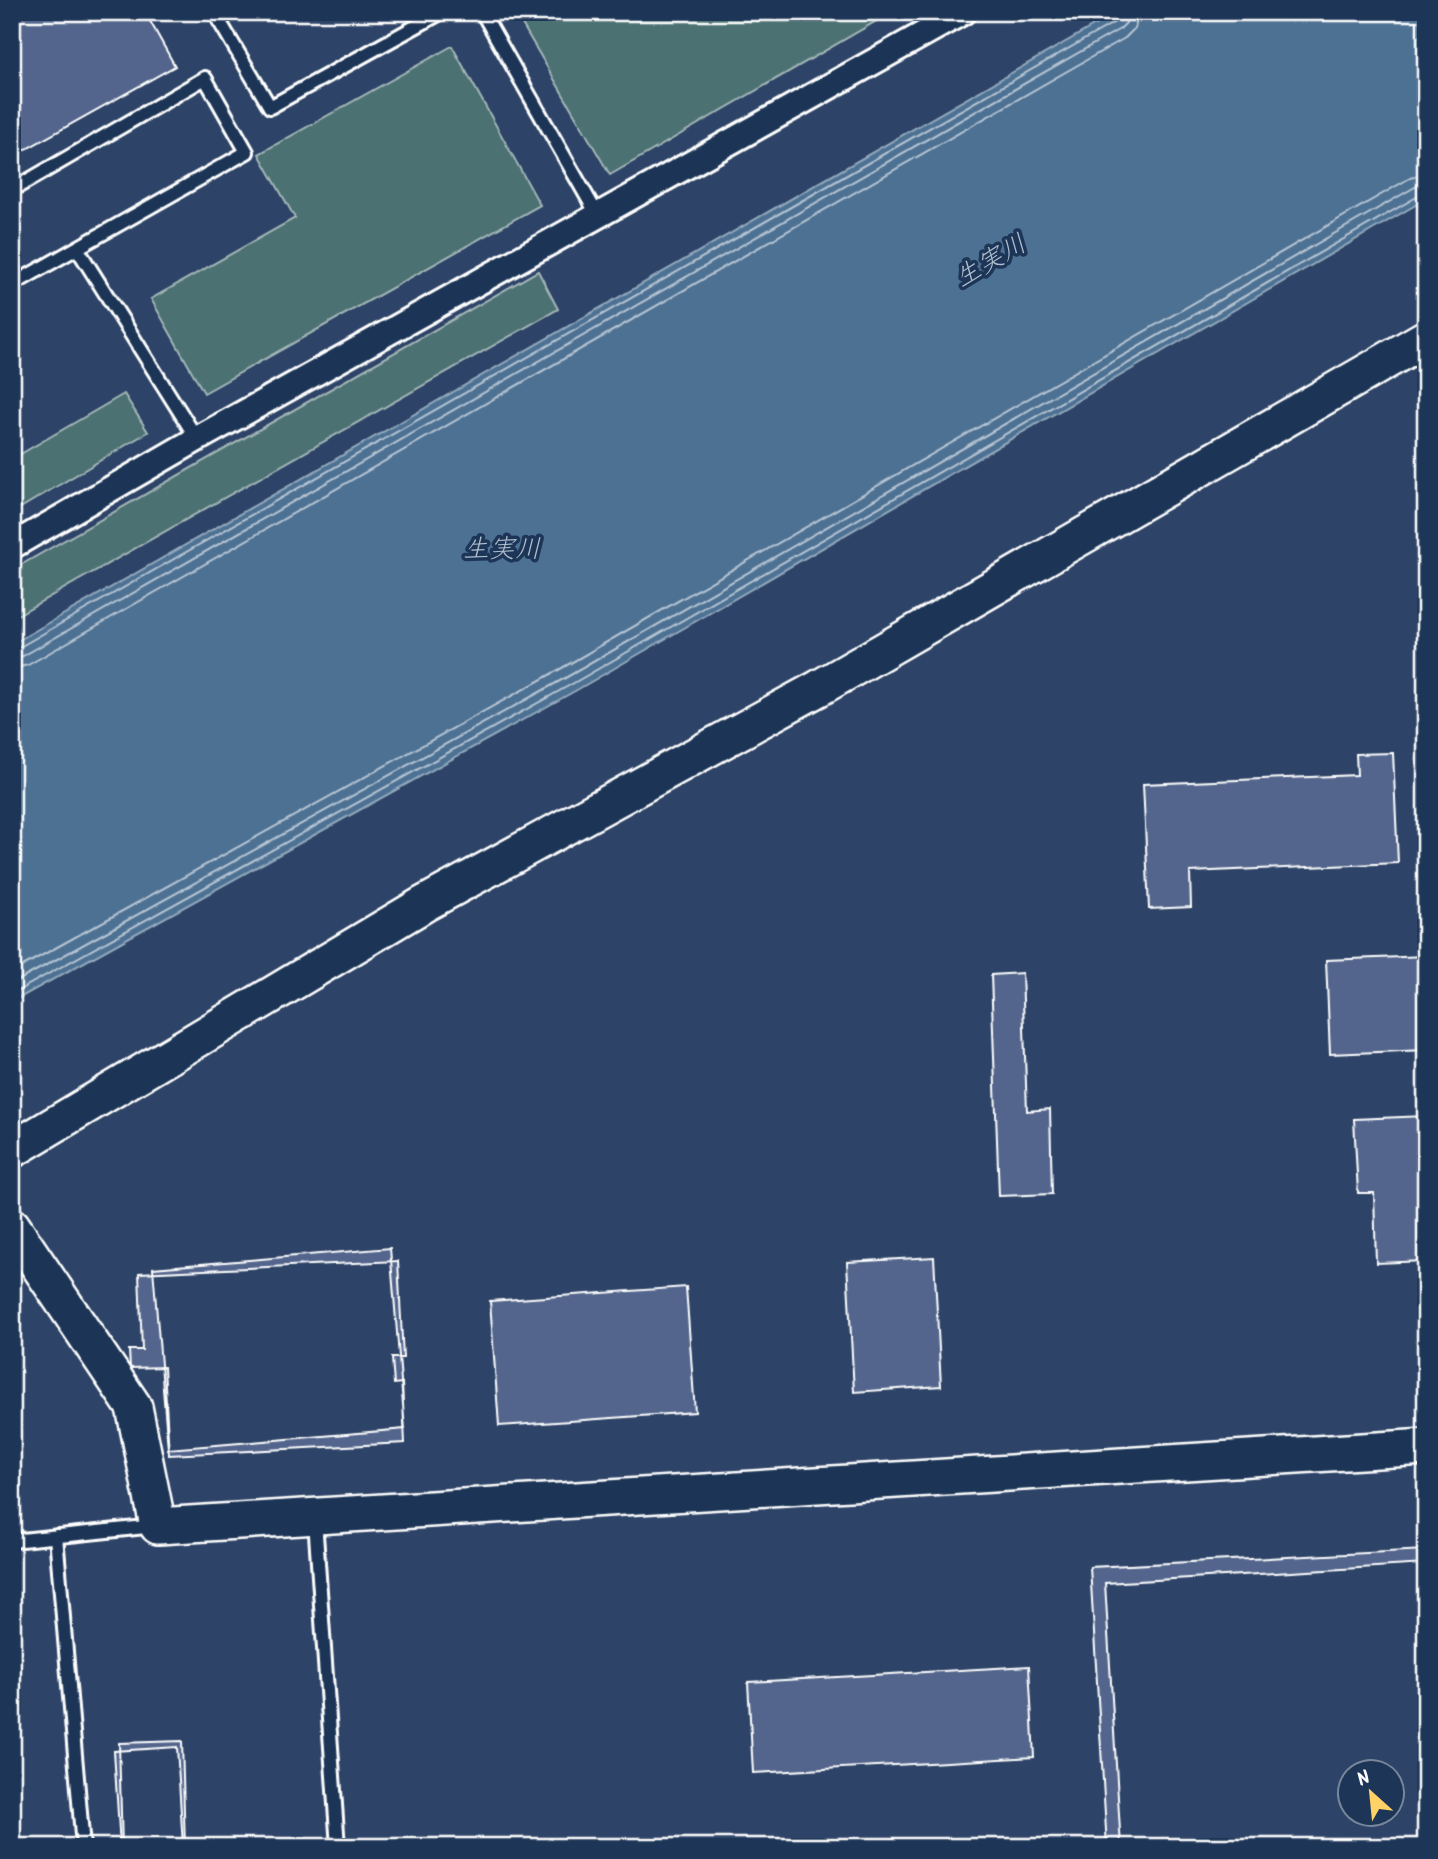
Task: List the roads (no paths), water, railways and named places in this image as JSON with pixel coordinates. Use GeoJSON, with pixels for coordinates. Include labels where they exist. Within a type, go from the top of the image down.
{"type":"FeatureCollection","features":[{"type":"Feature","properties":{"kind":"street"},"geometry":{"type":"LineString","coordinates":[[12,546],[197,439],[963,12]]}},
{"type":"Feature","properties":{"kind":"street"},"geometry":{"type":"LineString","coordinates":[[12,1150],[424,904],[819,688],[1426,338]]}},
{"type":"Feature","properties":{"kind":"street"},"geometry":{"type":"LineString","coordinates":[[12,1226],[134,1407],[158,1526],[1426,1447]]}},
{"type":"Feature","properties":{"kind":"lane"},"geometry":{"type":"LineString","coordinates":[[214,12],[270,107],[442,12]]}},
{"type":"Feature","properties":{"kind":"lane"},"geometry":{"type":"LineString","coordinates":[[482,12],[598,216]]}},
{"type":"Feature","properties":{"kind":"lane"},"geometry":{"type":"LineString","coordinates":[[12,190],[205,78],[247,152],[12,285]]}},
{"type":"Feature","properties":{"kind":"lane"},"geometry":{"type":"LineString","coordinates":[[78,248],[197,439]]}},
{"type":"Feature","properties":{"kind":"lane"},"geometry":{"type":"LineString","coordinates":[[315,1516],[338,1847]]}},
{"type":"Feature","properties":{"kind":"lane"},"geometry":{"type":"LineString","coordinates":[[12,1541],[158,1526]]}},
{"type":"Feature","properties":{"kind":"lane"},"geometry":{"type":"LineString","coordinates":[[56,1536],[83,1847]]}},
{"type":"Feature","properties":{"kind":"water","name":"生実川"},"geometry":{"type":"Polygon","coordinates":[[[1118,12],[1426,12],[1426,199],[575,691],[12,1002],[12,644],[1118,12]]]}}]}
